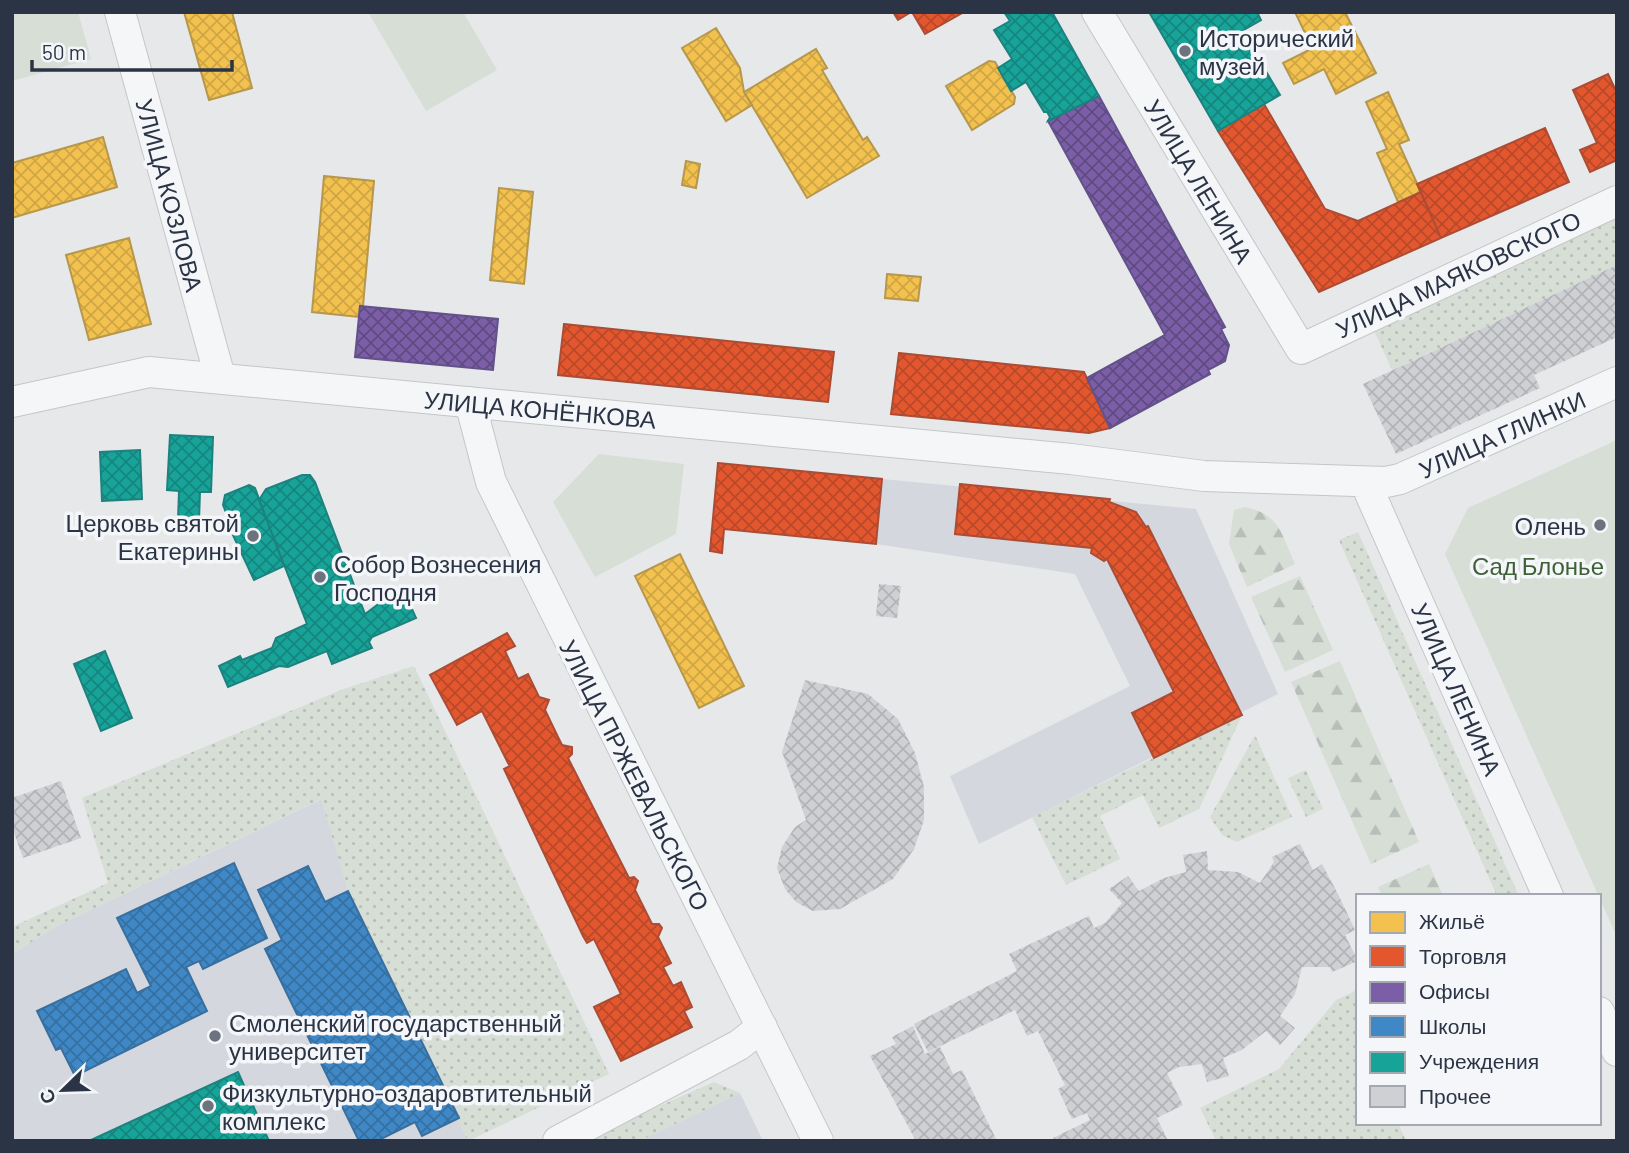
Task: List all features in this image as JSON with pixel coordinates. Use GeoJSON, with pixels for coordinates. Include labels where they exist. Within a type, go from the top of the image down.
{"type":"FeatureCollection","features":[{"type":"Feature","properties":{"kind":"street","name":"УЛИЦА КОЗЛОВА"},"geometry":{"type":"LineString","coordinates":[[120,12],[220,377]]}},
{"type":"Feature","properties":{"kind":"street","name":"УЛИЦА ЛЕНИНА"},"geometry":{"type":"LineString","coordinates":[[1097,12],[1301,349]]}},
{"type":"Feature","properties":{"kind":"street","name":"УЛИЦА МАЯКОВСКОГО"},"geometry":{"type":"LineString","coordinates":[[1301,349],[1617,201]]}},
{"type":"Feature","properties":{"kind":"street","name":"УЛИЦА КОНЁНКОВА"},"geometry":{"type":"LineString","coordinates":[[12,402],[149,372],[1071,459],[1205,476],[1375,482]]}},
{"type":"Feature","properties":{"kind":"street","name":"УЛИЦА ГЛИНКИ"},"geometry":{"type":"LineString","coordinates":[[1375,482],[1400,479],[1617,382]]}},
{"type":"Feature","properties":{"kind":"street","name":"УЛИЦА ПРЖЕВАЛЬСКОГО"},"geometry":{"type":"LineString","coordinates":[[470,402],[491,482],[602,712],[817,1141]]}},
{"type":"Feature","properties":{"kind":"street","name":"УЛИЦА ЛЕНИНА"},"geometry":{"type":"LineString","coordinates":[[1375,482],[1547,894]]}},
{"type":"Feature","properties":{"kind":"street"},"geometry":{"type":"LineString","coordinates":[[1601,1016],[1617,1051]]}},
{"type":"Feature","properties":{"kind":"street"},"geometry":{"type":"LineString","coordinates":[[558,1141],[739,1045],[762,1027]]}},
{"type":"Feature","properties":{"kind":"shaded area"},"geometry":{"type":"Polygon","coordinates":[[[882,479],[1196,509],[1278,694],[979,844],[950,776],[1130,686],[1075,574],[876,544],[882,479]]]}},
{"type":"Feature","properties":{"kind":"shaded area","name":"Смоленский государственный университет"},"geometry":{"type":"Polygon","coordinates":[[[322,799],[348,891],[468,1141],[12,1141],[12,954],[57,926],[322,799]]]}},
{"type":"Feature","properties":{"kind":"shaded area"},"geometry":{"type":"Polygon","coordinates":[[[740,1093],[763,1141],[639,1141],[740,1093]]]}},
{"type":"Feature","properties":{"kind":"green space"},"geometry":{"type":"Polygon","coordinates":[[[12,12],[78,12],[91,59],[12,81],[12,12]]]}},
{"type":"Feature","properties":{"kind":"green space"},"geometry":{"type":"Polygon","coordinates":[[[368,12],[463,12],[497,70],[426,111],[368,12]]]}},
{"type":"Feature","properties":{"kind":"green space"},"geometry":{"type":"Polygon","coordinates":[[[1617,212],[1617,265],[1392,370],[1371,324],[1617,212]]]}},
{"type":"Feature","properties":{"kind":"green space","name":"Сад Блонье"},"geometry":{"type":"Polygon","coordinates":[[[1617,440],[1617,937],[1601,901],[1601,894],[1598,894],[1445,554],[1468,508],[1617,440]]]}},
{"type":"Feature","properties":{"kind":"green space"},"geometry":{"type":"Polygon","coordinates":[[[599,454],[684,464],[676,534],[595,577],[553,502],[599,454]]]}},
{"type":"Feature","properties":{"kind":"green space"},"geometry":{"type":"Polygon","coordinates":[[[1245,507],[1257,510],[1273,520],[1295,564],[1247,587],[1229,544],[1234,510],[1245,507]]]}},
{"type":"Feature","properties":{"kind":"green space"},"geometry":{"type":"Polygon","coordinates":[[[1358,532],[1518,894],[1496,894],[1339,540],[1358,532]]]}},
{"type":"Feature","properties":{"kind":"green space"},"geometry":{"type":"Polygon","coordinates":[[[1300,576],[1333,650],[1285,672],[1251,597],[1300,576]]]}},
{"type":"Feature","properties":{"kind":"green space"},"geometry":{"type":"Polygon","coordinates":[[[1340,661],[1419,842],[1371,864],[1291,682],[1340,661]]]}},
{"type":"Feature","properties":{"kind":"green space"},"geometry":{"type":"Polygon","coordinates":[[[414,666],[609,1074],[468,1141],[348,891],[321,799],[57,926],[12,954],[12,927],[108,883],[82,798],[341,690],[414,666]]]}},
{"type":"Feature","properties":{"kind":"green space"},"geometry":{"type":"Polygon","coordinates":[[[1242,715],[1199,809],[1159,828],[1143,795],[1100,816],[1120,859],[1066,885],[1032,817],[1242,715]]]}},
{"type":"Feature","properties":{"kind":"green space"},"geometry":{"type":"Polygon","coordinates":[[[1255,735],[1292,817],[1237,842],[1222,835],[1210,817],[1255,735]]]}},
{"type":"Feature","properties":{"kind":"green space"},"geometry":{"type":"Polygon","coordinates":[[[1306,770],[1323,809],[1306,817],[1288,778],[1306,770]]]}},
{"type":"Feature","properties":{"kind":"green space"},"geometry":{"type":"Polygon","coordinates":[[[1429,864],[1442,894],[1381,894],[1378,887],[1429,864]]]}},
{"type":"Feature","properties":{"kind":"green space"},"geometry":{"type":"Polygon","coordinates":[[[1356,991],[1356,1125],[1399,1125],[1406,1141],[1216,1141],[1200,1108],[1279,1069],[1336,1000],[1356,991]]]}},
{"type":"Feature","properties":{"kind":"green space"},"geometry":{"type":"Polygon","coordinates":[[[714,1082],[740,1093],[639,1141],[580,1141],[714,1082]]]}},
{"type":"Feature","properties":{"kind":"building: Жильё"},"geometry":{"type":"Polygon","coordinates":[[[184,12],[232,12],[252,88],[209,100],[184,12]]]}},
{"type":"Feature","properties":{"kind":"building: Жильё"},"geometry":{"type":"Polygon","coordinates":[[[1295,12],[1345,12],[1353,28],[1312,48],[1295,12]]]}},
{"type":"Feature","properties":{"kind":"building: Жильё"},"geometry":{"type":"Polygon","coordinates":[[[716,28],[740,68],[744,92],[752,105],[726,121],[682,48],[716,28]]]}},
{"type":"Feature","properties":{"kind":"building: Жильё"},"geometry":{"type":"Polygon","coordinates":[[[1353,28],[1376,73],[1336,94],[1324,69],[1294,84],[1283,63],[1353,28]]]}},
{"type":"Feature","properties":{"kind":"building: Жильё"},"geometry":{"type":"Polygon","coordinates":[[[816,49],[827,68],[822,70],[863,140],[867,137],[879,156],[807,198],[744,92],[816,49]]]}},
{"type":"Feature","properties":{"kind":"building: Жильё"},"geometry":{"type":"Polygon","coordinates":[[[989,61],[995,62],[1015,97],[1014,104],[972,130],[946,86],[989,61]]]}},
{"type":"Feature","properties":{"kind":"building: Жильё"},"geometry":{"type":"Polygon","coordinates":[[[1388,92],[1409,140],[1399,144],[1421,192],[1398,202],[1377,153],[1387,149],[1366,102],[1388,92]]]}},
{"type":"Feature","properties":{"kind":"building: Жильё"},"geometry":{"type":"Polygon","coordinates":[[[103,137],[117,187],[12,218],[12,163],[103,137]]]}},
{"type":"Feature","properties":{"kind":"building: Жильё"},"geometry":{"type":"Polygon","coordinates":[[[686,161],[700,164],[696,188],[682,185],[686,161]]]}},
{"type":"Feature","properties":{"kind":"building: Жильё"},"geometry":{"type":"Polygon","coordinates":[[[324,176],[374,181],[363,306],[360,306],[359,317],[312,312],[324,176]]]}},
{"type":"Feature","properties":{"kind":"building: Жильё"},"geometry":{"type":"Polygon","coordinates":[[[499,188],[533,192],[524,284],[490,280],[499,188]]]}},
{"type":"Feature","properties":{"kind":"building: Жильё"},"geometry":{"type":"Polygon","coordinates":[[[129,238],[151,324],[89,340],[66,255],[129,238]]]}},
{"type":"Feature","properties":{"kind":"building: Жильё"},"geometry":{"type":"Polygon","coordinates":[[[887,274],[921,277],[918,301],[885,298],[887,274]]]}},
{"type":"Feature","properties":{"kind":"building: Жильё"},"geometry":{"type":"Polygon","coordinates":[[[680,554],[744,686],[699,708],[635,576],[680,554]]]}},
{"type":"Feature","properties":{"kind":"building: Торговля"},"geometry":{"type":"Polygon","coordinates":[[[893,12],[911,12],[898,20],[893,12]]]}},
{"type":"Feature","properties":{"kind":"building: Торговля"},"geometry":{"type":"Polygon","coordinates":[[[912,12],[964,12],[925,34],[912,12]]]}},
{"type":"Feature","properties":{"kind":"building: Торговля"},"geometry":{"type":"Polygon","coordinates":[[[1608,74],[1617,93],[1617,160],[1590,172],[1580,150],[1597,143],[1573,90],[1608,74]]]}},
{"type":"Feature","properties":{"kind":"building: Торговля"},"geometry":{"type":"Polygon","coordinates":[[[1264,104],[1325,209],[1358,221],[1421,192],[1441,238],[1319,292],[1218,131],[1264,104]]]}},
{"type":"Feature","properties":{"kind":"building: Торговля"},"geometry":{"type":"Polygon","coordinates":[[[1545,128],[1569,182],[1441,238],[1417,184],[1545,128]]]}},
{"type":"Feature","properties":{"kind":"building: Торговля"},"geometry":{"type":"Polygon","coordinates":[[[564,324],[834,352],[828,402],[558,375],[564,324]]]}},
{"type":"Feature","properties":{"kind":"building: Торговля"},"geometry":{"type":"Polygon","coordinates":[[[899,353],[1084,372],[1110,428],[1089,433],[891,414],[899,353]]]}},
{"type":"Feature","properties":{"kind":"building: Торговля"},"geometry":{"type":"Polygon","coordinates":[[[718,463],[882,479],[876,544],[724,529],[722,553],[710,551],[718,463]]]}},
{"type":"Feature","properties":{"kind":"building: Торговля"},"geometry":{"type":"Polygon","coordinates":[[[960,484],[1110,499],[1109,502],[1136,512],[1146,527],[1148,526],[1242,715],[1154,758],[1132,713],[1174,692],[1107,559],[1104,561],[1091,553],[1092,548],[955,534],[960,484]]]}},
{"type":"Feature","properties":{"kind":"building: Торговля"},"geometry":{"type":"Polygon","coordinates":[[[507,633],[515,646],[505,651],[518,679],[528,674],[539,697],[549,700],[545,710],[558,737],[562,745],[572,747],[572,754],[568,758],[629,878],[634,877],[638,881],[635,890],[652,924],[659,924],[662,928],[658,937],[671,963],[663,967],[673,986],[681,982],[692,1007],[684,1011],[692,1027],[621,1061],[594,1007],[621,994],[594,939],[587,943],[583,936],[504,769],[510,766],[482,711],[457,725],[430,675],[507,633]]]}},
{"type":"Feature","properties":{"kind":"building: Офисы"},"geometry":{"type":"Polygon","coordinates":[[[1099,96],[1225,327],[1221,329],[1229,345],[1225,361],[1208,370],[1210,374],[1110,428],[1087,378],[1165,335],[1048,121],[1099,96]]]}},
{"type":"Feature","properties":{"kind":"building: Офисы"},"geometry":{"type":"Polygon","coordinates":[[[360,306],[498,319],[493,370],[355,357],[360,306]]]}},
{"type":"Feature","properties":{"kind":"building: Школы"},"geometry":{"type":"Polygon","coordinates":[[[234,863],[267,938],[203,969],[199,961],[186,967],[207,1011],[75,1076],[61,1048],[56,1050],[37,1011],[126,969],[137,993],[151,986],[117,918],[234,863]]]}},
{"type":"Feature","properties":{"kind":"building: Школы"},"geometry":{"type":"Polygon","coordinates":[[[308,866],[325,902],[348,891],[459,1118],[422,1136],[415,1122],[377,1141],[359,1141],[265,949],[282,940],[258,890],[308,866]]]}},
{"type":"Feature","properties":{"kind":"building: Учреждения"},"geometry":{"type":"Polygon","coordinates":[[[1004,12],[1052,12],[1099,96],[1048,121],[1050,117],[1044,112],[1026,82],[1011,91],[998,68],[1012,59],[994,30],[1010,21],[1004,12]]]}},
{"type":"Feature","properties":{"kind":"building: Учреждения"},"geometry":{"type":"Polygon","coordinates":[[[1149,12],[1257,12],[1261,20],[1242,31],[1280,95],[1218,131],[1149,12]]]}},
{"type":"Feature","properties":{"kind":"building: Учреждения"},"geometry":{"type":"Polygon","coordinates":[[[170,435],[213,437],[211,492],[200,492],[199,521],[178,520],[179,491],[167,490],[170,435]]]}},
{"type":"Feature","properties":{"kind":"building: Учреждения"},"geometry":{"type":"Polygon","coordinates":[[[140,450],[142,499],[102,501],[100,452],[140,450]]]}},
{"type":"Feature","properties":{"kind":"building: Учреждения","name":"Собор Вознесения Господня"},"geometry":{"type":"Polygon","coordinates":[[[302,475],[310,475],[315,482],[365,614],[377,605],[375,598],[403,589],[416,618],[372,637],[369,642],[372,648],[332,664],[327,651],[288,667],[279,666],[228,687],[219,666],[240,656],[242,660],[272,648],[276,638],[307,624],[259,500],[266,489],[302,475]]]}},
{"type":"Feature","properties":{"kind":"building: Учреждения","name":"Церковь святой Екатерины"},"geometry":{"type":"Polygon","coordinates":[[[249,485],[255,488],[284,566],[254,580],[231,531],[233,530],[223,505],[225,495],[249,485]]]}},
{"type":"Feature","properties":{"kind":"building: Учреждения"},"geometry":{"type":"Polygon","coordinates":[[[105,651],[132,718],[101,731],[74,664],[105,651]]]}},
{"type":"Feature","properties":{"kind":"building: Учреждения","name":"Физкультурно-оздаровтительный комплекс"},"geometry":{"type":"Polygon","coordinates":[[[238,1072],[269,1141],[89,1141],[238,1072]]]}},
{"type":"Feature","properties":{"kind":"building: Прочее"},"geometry":{"type":"Polygon","coordinates":[[[1617,265],[1617,337],[1534,375],[1540,388],[1396,454],[1363,384],[1617,265]]]}},
{"type":"Feature","properties":{"kind":"building: Прочее"},"geometry":{"type":"Polygon","coordinates":[[[879,584],[901,586],[897,618],[876,616],[879,584]]]}},
{"type":"Feature","properties":{"kind":"building: Прочее"},"geometry":{"type":"Polygon","coordinates":[[[805,680],[868,694],[898,719],[915,753],[924,787],[924,820],[914,849],[893,879],[840,909],[813,911],[796,902],[785,889],[777,868],[782,847],[795,827],[806,820],[782,752],[805,680]]]}},
{"type":"Feature","properties":{"kind":"building: Прочее"},"geometry":{"type":"Polygon","coordinates":[[[61,781],[81,838],[23,858],[12,827],[12,798],[61,781]]]}},
{"type":"Feature","properties":{"kind":"building: Прочее"},"geometry":{"type":"Polygon","coordinates":[[[1300,844],[1313,870],[1322,864],[1355,930],[1345,935],[1356,962],[1332,972],[1330,967],[1302,967],[1295,994],[1280,1016],[1295,1028],[1280,1045],[1266,1031],[1242,1050],[1223,1058],[1229,1076],[1207,1082],[1202,1064],[1179,1067],[1167,1073],[1183,1105],[1157,1118],[1168,1141],[1055,1141],[1053,1138],[1090,1120],[1087,1113],[1072,1119],[1058,1089],[1065,1085],[1038,1031],[1027,1036],[1015,1010],[928,1052],[914,1024],[1017,971],[1009,954],[1089,916],[1094,928],[1105,923],[1122,903],[1109,889],[1128,876],[1139,891],[1164,878],[1186,872],[1183,855],[1207,851],[1208,870],[1238,872],[1260,883],[1274,862],[1272,857],[1300,844]]]}},
{"type":"Feature","properties":{"kind":"building: Прочее"},"geometry":{"type":"Polygon","coordinates":[[[913,1026],[925,1054],[940,1047],[953,1074],[962,1070],[997,1141],[916,1141],[870,1056],[896,1044],[892,1037],[913,1026]]]}},
{"type":"Feature","properties":{"kind":"place","name":"Исторический музей"},"geometry":{"type":"Point","coordinates":[1185,51]}},
{"type":"Feature","properties":{"kind":"place","name":"Олень"},"geometry":{"type":"Point","coordinates":[1600,525]}},
{"type":"Feature","properties":{"kind":"place","name":"Церковь святой Екатерины"},"geometry":{"type":"Point","coordinates":[253,536]}},
{"type":"Feature","properties":{"kind":"place","name":"Собор Вознесения Господня"},"geometry":{"type":"Point","coordinates":[320,577]}},
{"type":"Feature","properties":{"kind":"place","name":"Смоленский государственный университет"},"geometry":{"type":"Point","coordinates":[215,1036]}},
{"type":"Feature","properties":{"kind":"place","name":"Физкультурно-оздаровтительный комплекс"},"geometry":{"type":"Point","coordinates":[208,1106]}}]}
